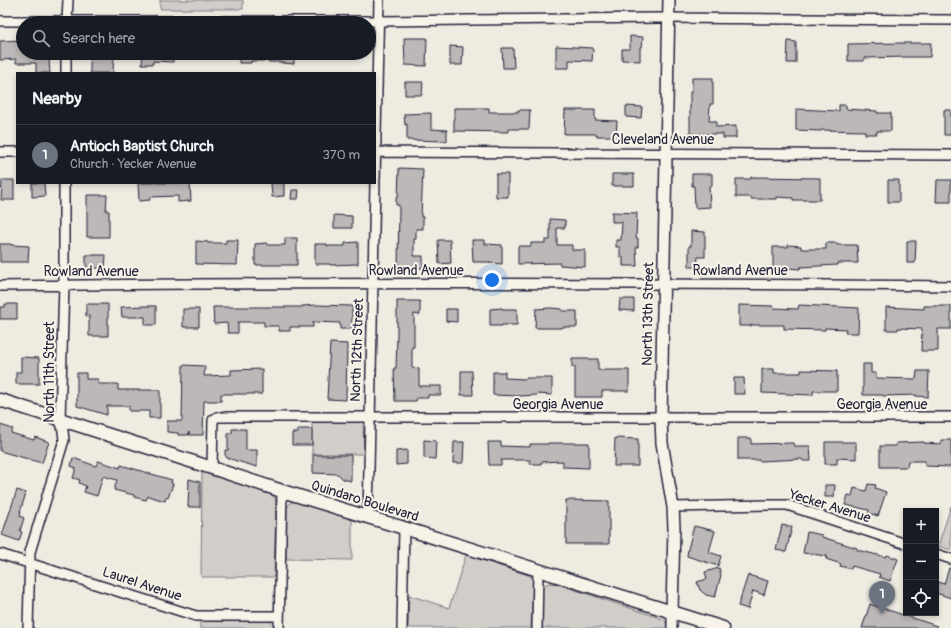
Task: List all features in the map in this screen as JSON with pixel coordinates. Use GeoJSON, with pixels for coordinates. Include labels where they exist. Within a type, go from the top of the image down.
{"type":"FeatureCollection","features":[{"type":"Feature","properties":{"kind":"main road","name":"Quindaro Boulevard"},"geometry":{"type":"LineString","coordinates":[[0,400],[282,491],[723,628]]}},
{"type":"Feature","properties":{"kind":"street"},"geometry":{"type":"LineString","coordinates":[[67,16],[68,0]]}},
{"type":"Feature","properties":{"kind":"street"},"geometry":{"type":"LineString","coordinates":[[376,119],[380,0]]}},
{"type":"Feature","properties":{"kind":"street","name":"North 13th Street"},"geometry":{"type":"LineString","coordinates":[[669,0],[661,418],[662,443],[673,507],[672,628]]}},
{"type":"Feature","properties":{"kind":"street"},"geometry":{"type":"LineString","coordinates":[[376,21],[669,18],[951,20]]}},
{"type":"Feature","properties":{"kind":"street"},"geometry":{"type":"LineString","coordinates":[[0,21],[16,21]]}},
{"type":"Feature","properties":{"kind":"street"},"geometry":{"type":"LineString","coordinates":[[66,60],[66,72]]}},
{"type":"Feature","properties":{"kind":"street"},"geometry":{"type":"LineString","coordinates":[[0,152],[16,152]]}},
{"type":"Feature","properties":{"kind":"street","name":"Cleveland Avenue"},"geometry":{"type":"LineString","coordinates":[[376,152],[951,155]]}},
{"type":"Feature","properties":{"kind":"street","name":"North 11th Street"},"geometry":{"type":"LineString","coordinates":[[28,628],[30,552],[64,440],[60,419],[64,285],[64,184]]}},
{"type":"Feature","properties":{"kind":"street","name":"North 12th Street"},"geometry":{"type":"LineString","coordinates":[[368,517],[375,184]]}},
{"type":"Feature","properties":{"kind":"street","name":"Rowland Avenue"},"geometry":{"type":"LineString","coordinates":[[0,286],[664,284],[951,286]]}},
{"type":"Feature","properties":{"kind":"street","name":"Georgia Avenue"},"geometry":{"type":"LineString","coordinates":[[212,468],[213,420],[216,417],[951,418]]}},
{"type":"Feature","properties":{"kind":"street"},"geometry":{"type":"LineString","coordinates":[[279,628],[282,491]]}},
{"type":"Feature","properties":{"kind":"street","name":"Yecker Avenue"},"geometry":{"type":"LineString","coordinates":[[673,507],[768,504],[787,505],[903,543]]}},
{"type":"Feature","properties":{"kind":"street"},"geometry":{"type":"LineString","coordinates":[[402,628],[404,528]]}},
{"type":"Feature","properties":{"kind":"street","name":"Laurel Avenue"},"geometry":{"type":"LineString","coordinates":[[0,554],[196,616],[279,616]]}},
{"type":"Feature","properties":{"kind":"street"},"geometry":{"type":"LineString","coordinates":[[939,555],[951,559]]}},
{"type":"Feature","properties":{"kind":"street"},"geometry":{"type":"LineString","coordinates":[[537,628],[538,570]]}},
{"type":"Feature","properties":{"kind":"shaded area"},"geometry":{"type":"Polygon","coordinates":[[[160,0],[243,0],[243,9],[160,9],[160,0]]]}},
{"type":"Feature","properties":{"kind":"shaded area"},"geometry":{"type":"Polygon","coordinates":[[[312,422],[360,422],[363,425],[364,454],[312,454],[312,422]]]}},
{"type":"Feature","properties":{"kind":"shaded area"},"geometry":{"type":"Polygon","coordinates":[[[202,471],[272,495],[275,498],[274,577],[201,577],[202,471]]]}},
{"type":"Feature","properties":{"kind":"shaded area"},"geometry":{"type":"Polygon","coordinates":[[[294,501],[352,519],[352,560],[286,559],[287,508],[290,503],[294,501]]]}},
{"type":"Feature","properties":{"kind":"shaded area"},"geometry":{"type":"Polygon","coordinates":[[[951,506],[951,550],[939,546],[951,506]]]}},
{"type":"Feature","properties":{"kind":"shaded area"},"geometry":{"type":"Polygon","coordinates":[[[466,555],[531,577],[533,582],[531,628],[408,628],[409,595],[449,608],[466,555]]]}},
{"type":"Feature","properties":{"kind":"shaded area"},"geometry":{"type":"Polygon","coordinates":[[[549,583],[557,584],[663,619],[666,622],[667,628],[541,628],[542,591],[544,585],[549,583]]]}},
{"type":"Feature","properties":{"kind":"shaded area"},"geometry":{"type":"Polygon","coordinates":[[[200,620],[269,621],[273,625],[273,628],[200,628],[200,620]]]}},
{"type":"Feature","properties":{"kind":"building"},"geometry":{"type":"Polygon","coordinates":[[[630,36],[643,37],[642,47],[640,47],[640,61],[622,60],[622,49],[630,49],[630,36]]]}},
{"type":"Feature","properties":{"kind":"building"},"geometry":{"type":"Polygon","coordinates":[[[404,38],[427,38],[426,66],[405,65],[404,38]]]}},
{"type":"Feature","properties":{"kind":"building"},"geometry":{"type":"Polygon","coordinates":[[[16,40],[16,59],[0,60],[0,41],[16,40]]]}},
{"type":"Feature","properties":{"kind":"building"},"geometry":{"type":"Polygon","coordinates":[[[788,41],[796,42],[796,63],[787,63],[788,41]]]}},
{"type":"Feature","properties":{"kind":"building"},"geometry":{"type":"Polygon","coordinates":[[[931,43],[930,57],[864,58],[864,61],[848,61],[848,44],[931,43]]]}},
{"type":"Feature","properties":{"kind":"building"},"geometry":{"type":"Polygon","coordinates":[[[450,46],[463,47],[462,65],[450,65],[450,46]]]}},
{"type":"Feature","properties":{"kind":"building"},"geometry":{"type":"Polygon","coordinates":[[[556,46],[593,48],[592,61],[569,60],[569,68],[556,68],[556,46]]]}},
{"type":"Feature","properties":{"kind":"building"},"geometry":{"type":"Polygon","coordinates":[[[502,48],[513,48],[514,68],[503,68],[502,48]]]}},
{"type":"Feature","properties":{"kind":"building"},"geometry":{"type":"Polygon","coordinates":[[[16,60],[49,60],[50,72],[36,72],[36,63],[16,63],[16,60]]]}},
{"type":"Feature","properties":{"kind":"building"},"geometry":{"type":"Polygon","coordinates":[[[90,60],[114,60],[113,72],[90,72],[90,60]]]}},
{"type":"Feature","properties":{"kind":"building"},"geometry":{"type":"Polygon","coordinates":[[[142,60],[173,60],[173,62],[153,61],[153,64],[142,64],[142,60]]]}},
{"type":"Feature","properties":{"kind":"building"},"geometry":{"type":"Polygon","coordinates":[[[239,60],[294,60],[294,64],[268,61],[239,63],[239,60]]]}},
{"type":"Feature","properties":{"kind":"building"},"geometry":{"type":"Polygon","coordinates":[[[692,78],[713,78],[713,104],[710,104],[709,121],[716,121],[716,127],[736,126],[736,138],[723,138],[723,134],[690,134],[690,92],[692,92],[692,78]]]}},
{"type":"Feature","properties":{"kind":"building"},"geometry":{"type":"Polygon","coordinates":[[[405,82],[423,82],[422,95],[405,95],[405,82]]]}},
{"type":"Feature","properties":{"kind":"building"},"geometry":{"type":"Polygon","coordinates":[[[839,105],[846,105],[846,109],[877,111],[877,113],[891,113],[891,131],[877,131],[877,134],[865,134],[865,131],[796,130],[796,109],[839,111],[839,105]]]}},
{"type":"Feature","properties":{"kind":"building"},"geometry":{"type":"Polygon","coordinates":[[[626,106],[642,107],[641,118],[626,117],[626,106]]]}},
{"type":"Feature","properties":{"kind":"building"},"geometry":{"type":"Polygon","coordinates":[[[454,108],[489,108],[489,112],[518,112],[518,110],[530,110],[529,129],[509,129],[509,132],[454,131],[454,108]]]}},
{"type":"Feature","properties":{"kind":"building"},"geometry":{"type":"Polygon","coordinates":[[[565,110],[595,110],[595,120],[617,121],[616,136],[597,136],[597,134],[564,134],[565,110]]]}},
{"type":"Feature","properties":{"kind":"building"},"geometry":{"type":"Polygon","coordinates":[[[944,110],[951,110],[951,135],[944,135],[944,110]]]}},
{"type":"Feature","properties":{"kind":"building"},"geometry":{"type":"Polygon","coordinates":[[[431,113],[431,129],[447,130],[447,141],[407,140],[407,124],[405,125],[404,114],[431,113]]]}},
{"type":"Feature","properties":{"kind":"building"},"geometry":{"type":"Polygon","coordinates":[[[399,168],[423,169],[421,217],[423,217],[423,229],[416,229],[416,239],[414,239],[414,256],[423,256],[423,268],[398,268],[399,205],[396,205],[396,197],[398,197],[399,168]]]}},
{"type":"Feature","properties":{"kind":"building"},"geometry":{"type":"Polygon","coordinates":[[[496,174],[508,174],[508,197],[496,197],[496,174]]]}},
{"type":"Feature","properties":{"kind":"building"},"geometry":{"type":"Polygon","coordinates":[[[612,174],[634,174],[634,186],[612,186],[612,174]]]}},
{"type":"Feature","properties":{"kind":"building"},"geometry":{"type":"Polygon","coordinates":[[[692,174],[712,174],[712,186],[709,186],[710,207],[695,208],[692,174]]]}},
{"type":"Feature","properties":{"kind":"building"},"geometry":{"type":"Polygon","coordinates":[[[751,177],[820,178],[820,200],[793,200],[793,198],[777,197],[777,199],[751,199],[751,197],[736,197],[736,179],[751,179],[751,177]]]}},
{"type":"Feature","properties":{"kind":"building"},"geometry":{"type":"Polygon","coordinates":[[[2,180],[14,180],[14,200],[1,200],[2,180]]]}},
{"type":"Feature","properties":{"kind":"building"},"geometry":{"type":"Polygon","coordinates":[[[888,180],[899,180],[899,202],[888,202],[888,180]]]}},
{"type":"Feature","properties":{"kind":"building"},"geometry":{"type":"Polygon","coordinates":[[[937,180],[951,180],[951,202],[936,202],[937,180]]]}},
{"type":"Feature","properties":{"kind":"building"},"geometry":{"type":"Polygon","coordinates":[[[32,184],[44,184],[45,196],[32,197],[32,184]]]}},
{"type":"Feature","properties":{"kind":"building"},"geometry":{"type":"Polygon","coordinates":[[[138,184],[190,184],[191,201],[178,202],[178,196],[150,197],[150,200],[139,201],[138,184]]]}},
{"type":"Feature","properties":{"kind":"building"},"geometry":{"type":"Polygon","coordinates":[[[271,184],[284,184],[284,196],[272,197],[271,184]]]}},
{"type":"Feature","properties":{"kind":"building"},"geometry":{"type":"Polygon","coordinates":[[[292,190],[299,190],[298,199],[291,199],[292,190]]]}},
{"type":"Feature","properties":{"kind":"building"},"geometry":{"type":"Polygon","coordinates":[[[87,195],[107,195],[106,211],[109,211],[109,237],[87,237],[87,195]]]}},
{"type":"Feature","properties":{"kind":"building"},"geometry":{"type":"Polygon","coordinates":[[[612,212],[637,213],[637,266],[623,266],[623,257],[620,257],[620,247],[616,247],[616,240],[621,240],[622,222],[612,222],[612,212]]]}},
{"type":"Feature","properties":{"kind":"building"},"geometry":{"type":"Polygon","coordinates":[[[334,215],[352,216],[352,228],[334,228],[334,215]]]}},
{"type":"Feature","properties":{"kind":"building"},"geometry":{"type":"Polygon","coordinates":[[[550,219],[565,220],[565,228],[557,228],[557,245],[572,245],[572,250],[585,250],[585,267],[560,265],[560,263],[518,264],[518,246],[531,246],[531,243],[545,243],[545,240],[550,240],[550,219]]]}},
{"type":"Feature","properties":{"kind":"building"},"geometry":{"type":"Polygon","coordinates":[[[691,231],[705,232],[705,257],[698,257],[697,267],[689,267],[691,231]]]}},
{"type":"Feature","properties":{"kind":"building"},"geometry":{"type":"Polygon","coordinates":[[[285,238],[297,238],[297,265],[255,265],[255,244],[267,243],[267,245],[285,245],[285,238]]]}},
{"type":"Feature","properties":{"kind":"building"},"geometry":{"type":"Polygon","coordinates":[[[226,240],[238,240],[237,265],[196,264],[196,241],[226,243],[226,240]]]}},
{"type":"Feature","properties":{"kind":"building"},"geometry":{"type":"Polygon","coordinates":[[[438,240],[450,240],[451,263],[439,264],[438,240]]]}},
{"type":"Feature","properties":{"kind":"building"},"geometry":{"type":"Polygon","coordinates":[[[472,240],[485,240],[485,244],[502,245],[502,264],[473,262],[472,240]]]}},
{"type":"Feature","properties":{"kind":"building"},"geometry":{"type":"Polygon","coordinates":[[[907,241],[916,241],[915,263],[907,263],[907,241]]]}},
{"type":"Feature","properties":{"kind":"building"},"geometry":{"type":"Polygon","coordinates":[[[358,242],[358,264],[315,264],[315,244],[345,246],[345,243],[358,242]]]}},
{"type":"Feature","properties":{"kind":"building"},"geometry":{"type":"Polygon","coordinates":[[[826,243],[837,243],[837,245],[857,245],[858,263],[838,263],[838,265],[800,267],[800,269],[788,267],[773,268],[773,247],[788,247],[788,245],[801,246],[801,249],[826,249],[826,243]]]}},
{"type":"Feature","properties":{"kind":"building"},"geometry":{"type":"Polygon","coordinates":[[[0,244],[29,246],[28,262],[0,262],[0,244]]]}},
{"type":"Feature","properties":{"kind":"building"},"geometry":{"type":"Polygon","coordinates":[[[86,255],[106,255],[105,268],[86,268],[86,255]]]}},
{"type":"Feature","properties":{"kind":"building"},"geometry":{"type":"Polygon","coordinates":[[[620,299],[634,299],[634,311],[619,310],[620,299]]]}},
{"type":"Feature","properties":{"kind":"building"},"geometry":{"type":"Polygon","coordinates":[[[397,301],[420,301],[420,315],[414,314],[414,347],[412,347],[412,368],[419,369],[419,386],[441,386],[441,395],[428,395],[428,398],[417,398],[416,401],[395,401],[394,368],[396,368],[397,301]]]}},
{"type":"Feature","properties":{"kind":"building"},"geometry":{"type":"Polygon","coordinates":[[[5,304],[17,304],[17,319],[0,319],[0,307],[5,307],[5,304]]]}},
{"type":"Feature","properties":{"kind":"building"},"geometry":{"type":"Polygon","coordinates":[[[86,304],[108,304],[108,336],[89,336],[89,316],[86,316],[86,304]]]}},
{"type":"Feature","properties":{"kind":"building"},"geometry":{"type":"Polygon","coordinates":[[[317,305],[352,306],[352,329],[340,329],[340,323],[313,322],[313,327],[290,327],[290,331],[279,331],[279,326],[264,326],[264,322],[238,322],[238,333],[228,333],[227,323],[214,324],[213,307],[302,307],[317,305]]]}},
{"type":"Feature","properties":{"kind":"building"},"geometry":{"type":"Polygon","coordinates":[[[739,305],[773,306],[773,308],[798,309],[799,305],[859,308],[858,333],[845,333],[846,329],[784,329],[784,325],[739,326],[739,305]]]}},
{"type":"Feature","properties":{"kind":"building"},"geometry":{"type":"Polygon","coordinates":[[[156,306],[156,325],[145,325],[145,317],[122,317],[121,307],[156,306]]]}},
{"type":"Feature","properties":{"kind":"building"},"geometry":{"type":"Polygon","coordinates":[[[924,306],[951,306],[951,329],[938,329],[938,351],[921,351],[922,329],[898,328],[898,330],[886,330],[886,307],[924,309],[924,306]]]}},
{"type":"Feature","properties":{"kind":"building"},"geometry":{"type":"Polygon","coordinates":[[[183,309],[199,309],[199,327],[183,327],[183,309]]]}},
{"type":"Feature","properties":{"kind":"building"},"geometry":{"type":"Polygon","coordinates":[[[446,309],[457,309],[457,322],[446,321],[446,309]]]}},
{"type":"Feature","properties":{"kind":"building"},"geometry":{"type":"Polygon","coordinates":[[[490,309],[517,309],[517,325],[490,326],[490,309]]]}},
{"type":"Feature","properties":{"kind":"building"},"geometry":{"type":"Polygon","coordinates":[[[536,309],[562,309],[562,311],[577,311],[577,327],[535,328],[536,309]]]}},
{"type":"Feature","properties":{"kind":"building"},"geometry":{"type":"Polygon","coordinates":[[[330,343],[347,344],[346,400],[327,399],[330,343]]]}},
{"type":"Feature","properties":{"kind":"building"},"geometry":{"type":"Polygon","coordinates":[[[21,357],[39,358],[39,384],[16,384],[16,372],[21,372],[21,357]]]}},
{"type":"Feature","properties":{"kind":"building"},"geometry":{"type":"Polygon","coordinates":[[[572,359],[598,359],[598,370],[629,370],[629,391],[602,391],[602,397],[575,397],[575,367],[572,367],[572,359]]]}},
{"type":"Feature","properties":{"kind":"building"},"geometry":{"type":"Polygon","coordinates":[[[863,364],[871,364],[871,373],[876,373],[876,378],[916,379],[917,371],[929,371],[928,397],[916,395],[863,395],[863,364]]]}},
{"type":"Feature","properties":{"kind":"building"},"geometry":{"type":"Polygon","coordinates":[[[183,365],[205,366],[204,376],[231,375],[231,370],[262,369],[262,394],[221,394],[221,401],[204,401],[203,435],[189,435],[189,432],[188,435],[178,435],[178,433],[167,432],[167,421],[182,421],[183,365]]]}},
{"type":"Feature","properties":{"kind":"building"},"geometry":{"type":"Polygon","coordinates":[[[762,369],[774,369],[774,373],[801,373],[801,370],[837,371],[837,391],[813,391],[813,395],[762,393],[762,369]]]}},
{"type":"Feature","properties":{"kind":"building"},"geometry":{"type":"Polygon","coordinates":[[[461,371],[472,371],[473,395],[461,395],[461,371]]]}},
{"type":"Feature","properties":{"kind":"building"},"geometry":{"type":"Polygon","coordinates":[[[493,372],[505,372],[505,378],[552,378],[552,395],[493,395],[493,372]]]}},
{"type":"Feature","properties":{"kind":"building"},"geometry":{"type":"Polygon","coordinates":[[[77,373],[86,373],[86,379],[98,379],[98,384],[118,384],[118,390],[160,390],[160,418],[149,418],[149,411],[129,411],[129,406],[107,406],[107,415],[77,406],[77,373]]]}},
{"type":"Feature","properties":{"kind":"building"},"geometry":{"type":"Polygon","coordinates":[[[734,378],[744,378],[745,394],[734,394],[734,378]]]}},
{"type":"Feature","properties":{"kind":"building"},"geometry":{"type":"Polygon","coordinates":[[[0,425],[13,429],[11,433],[34,440],[35,437],[49,442],[42,463],[0,451],[0,425]]]}},
{"type":"Feature","properties":{"kind":"building"},"geometry":{"type":"Polygon","coordinates":[[[232,429],[246,429],[246,450],[257,450],[257,467],[227,458],[225,455],[225,450],[228,450],[228,433],[232,433],[232,429]]]}},
{"type":"Feature","properties":{"kind":"building"},"geometry":{"type":"Polygon","coordinates":[[[298,429],[312,429],[312,445],[292,445],[292,433],[298,433],[298,429]]]}},
{"type":"Feature","properties":{"kind":"building"},"geometry":{"type":"Polygon","coordinates":[[[615,438],[638,439],[638,466],[614,466],[615,438]]]}},
{"type":"Feature","properties":{"kind":"building"},"geometry":{"type":"Polygon","coordinates":[[[738,438],[751,438],[751,444],[793,443],[794,446],[810,446],[811,461],[803,461],[802,459],[759,461],[738,460],[738,438]]]}},
{"type":"Feature","properties":{"kind":"building"},"geometry":{"type":"Polygon","coordinates":[[[424,440],[436,441],[435,459],[424,458],[424,440]]]}},
{"type":"Feature","properties":{"kind":"building"},"geometry":{"type":"Polygon","coordinates":[[[941,440],[951,440],[951,467],[925,466],[925,461],[908,461],[907,467],[880,467],[880,446],[896,446],[896,443],[924,442],[941,444],[941,440]]]}},
{"type":"Feature","properties":{"kind":"building"},"geometry":{"type":"Polygon","coordinates":[[[454,442],[464,442],[463,463],[453,463],[454,442]]]}},
{"type":"Feature","properties":{"kind":"building"},"geometry":{"type":"Polygon","coordinates":[[[488,442],[501,442],[501,446],[530,447],[530,444],[589,443],[589,468],[563,467],[563,461],[530,464],[530,460],[501,460],[501,465],[489,465],[488,442]]]}},
{"type":"Feature","properties":{"kind":"building"},"geometry":{"type":"Polygon","coordinates":[[[825,442],[856,442],[856,459],[837,458],[837,464],[825,464],[825,442]]]}},
{"type":"Feature","properties":{"kind":"building"},"geometry":{"type":"Polygon","coordinates":[[[407,450],[407,464],[396,465],[396,451],[407,450]]]}},
{"type":"Feature","properties":{"kind":"building"},"geometry":{"type":"Polygon","coordinates":[[[313,455],[351,455],[351,481],[343,479],[338,474],[313,473],[313,455]]]}},
{"type":"Feature","properties":{"kind":"building"},"geometry":{"type":"Polygon","coordinates":[[[73,458],[96,466],[98,461],[120,468],[121,465],[172,480],[171,483],[173,484],[168,498],[166,497],[165,501],[148,496],[146,500],[114,490],[117,480],[103,476],[97,496],[84,492],[86,486],[79,483],[80,480],[73,478],[76,468],[71,466],[73,458]]]}},
{"type":"Feature","properties":{"kind":"building"},"geometry":{"type":"Polygon","coordinates":[[[189,479],[200,482],[200,507],[188,507],[189,479]]]}},
{"type":"Feature","properties":{"kind":"building"},"geometry":{"type":"Polygon","coordinates":[[[868,484],[876,485],[875,488],[886,492],[878,516],[868,513],[869,510],[845,505],[848,495],[852,496],[854,488],[866,491],[868,484]]]}},
{"type":"Feature","properties":{"kind":"building"},"geometry":{"type":"Polygon","coordinates":[[[825,485],[835,485],[834,497],[825,497],[825,485]]]}},
{"type":"Feature","properties":{"kind":"building"},"geometry":{"type":"Polygon","coordinates":[[[17,490],[26,493],[20,512],[20,516],[24,518],[19,541],[2,535],[17,490]]]}},
{"type":"Feature","properties":{"kind":"building"},"geometry":{"type":"Polygon","coordinates":[[[566,500],[609,501],[609,544],[566,544],[566,500]]]}},
{"type":"Feature","properties":{"kind":"building"},"geometry":{"type":"Polygon","coordinates":[[[782,525],[792,527],[786,552],[776,550],[782,525]]]}},
{"type":"Feature","properties":{"kind":"building"},"geometry":{"type":"Polygon","coordinates":[[[694,526],[715,531],[709,552],[721,556],[718,566],[687,556],[694,526]]]}},
{"type":"Feature","properties":{"kind":"building"},"geometry":{"type":"Polygon","coordinates":[[[807,532],[822,535],[822,537],[857,548],[857,550],[886,557],[887,555],[898,559],[890,581],[879,577],[880,574],[852,566],[851,569],[840,566],[841,564],[826,559],[827,556],[803,553],[807,532]]]}},
{"type":"Feature","properties":{"kind":"building"},"geometry":{"type":"Polygon","coordinates":[[[719,568],[721,575],[715,597],[706,595],[700,590],[697,582],[707,579],[705,572],[719,568]]]}},
{"type":"Feature","properties":{"kind":"building"},"geometry":{"type":"Polygon","coordinates":[[[949,568],[951,568],[951,598],[939,594],[939,582],[944,584],[949,568]]]}},
{"type":"Feature","properties":{"kind":"building"},"geometry":{"type":"Polygon","coordinates":[[[748,575],[768,581],[764,595],[753,591],[748,609],[738,606],[748,575]]]}},
{"type":"Feature","properties":{"kind":"building"},"geometry":{"type":"Polygon","coordinates":[[[870,604],[937,626],[937,628],[862,628],[870,604]]]}},
{"type":"Feature","properties":{"kind":"place","name":"Antioch Baptist Church"},"geometry":{"type":"Point","coordinates":[882,614]}}]}
